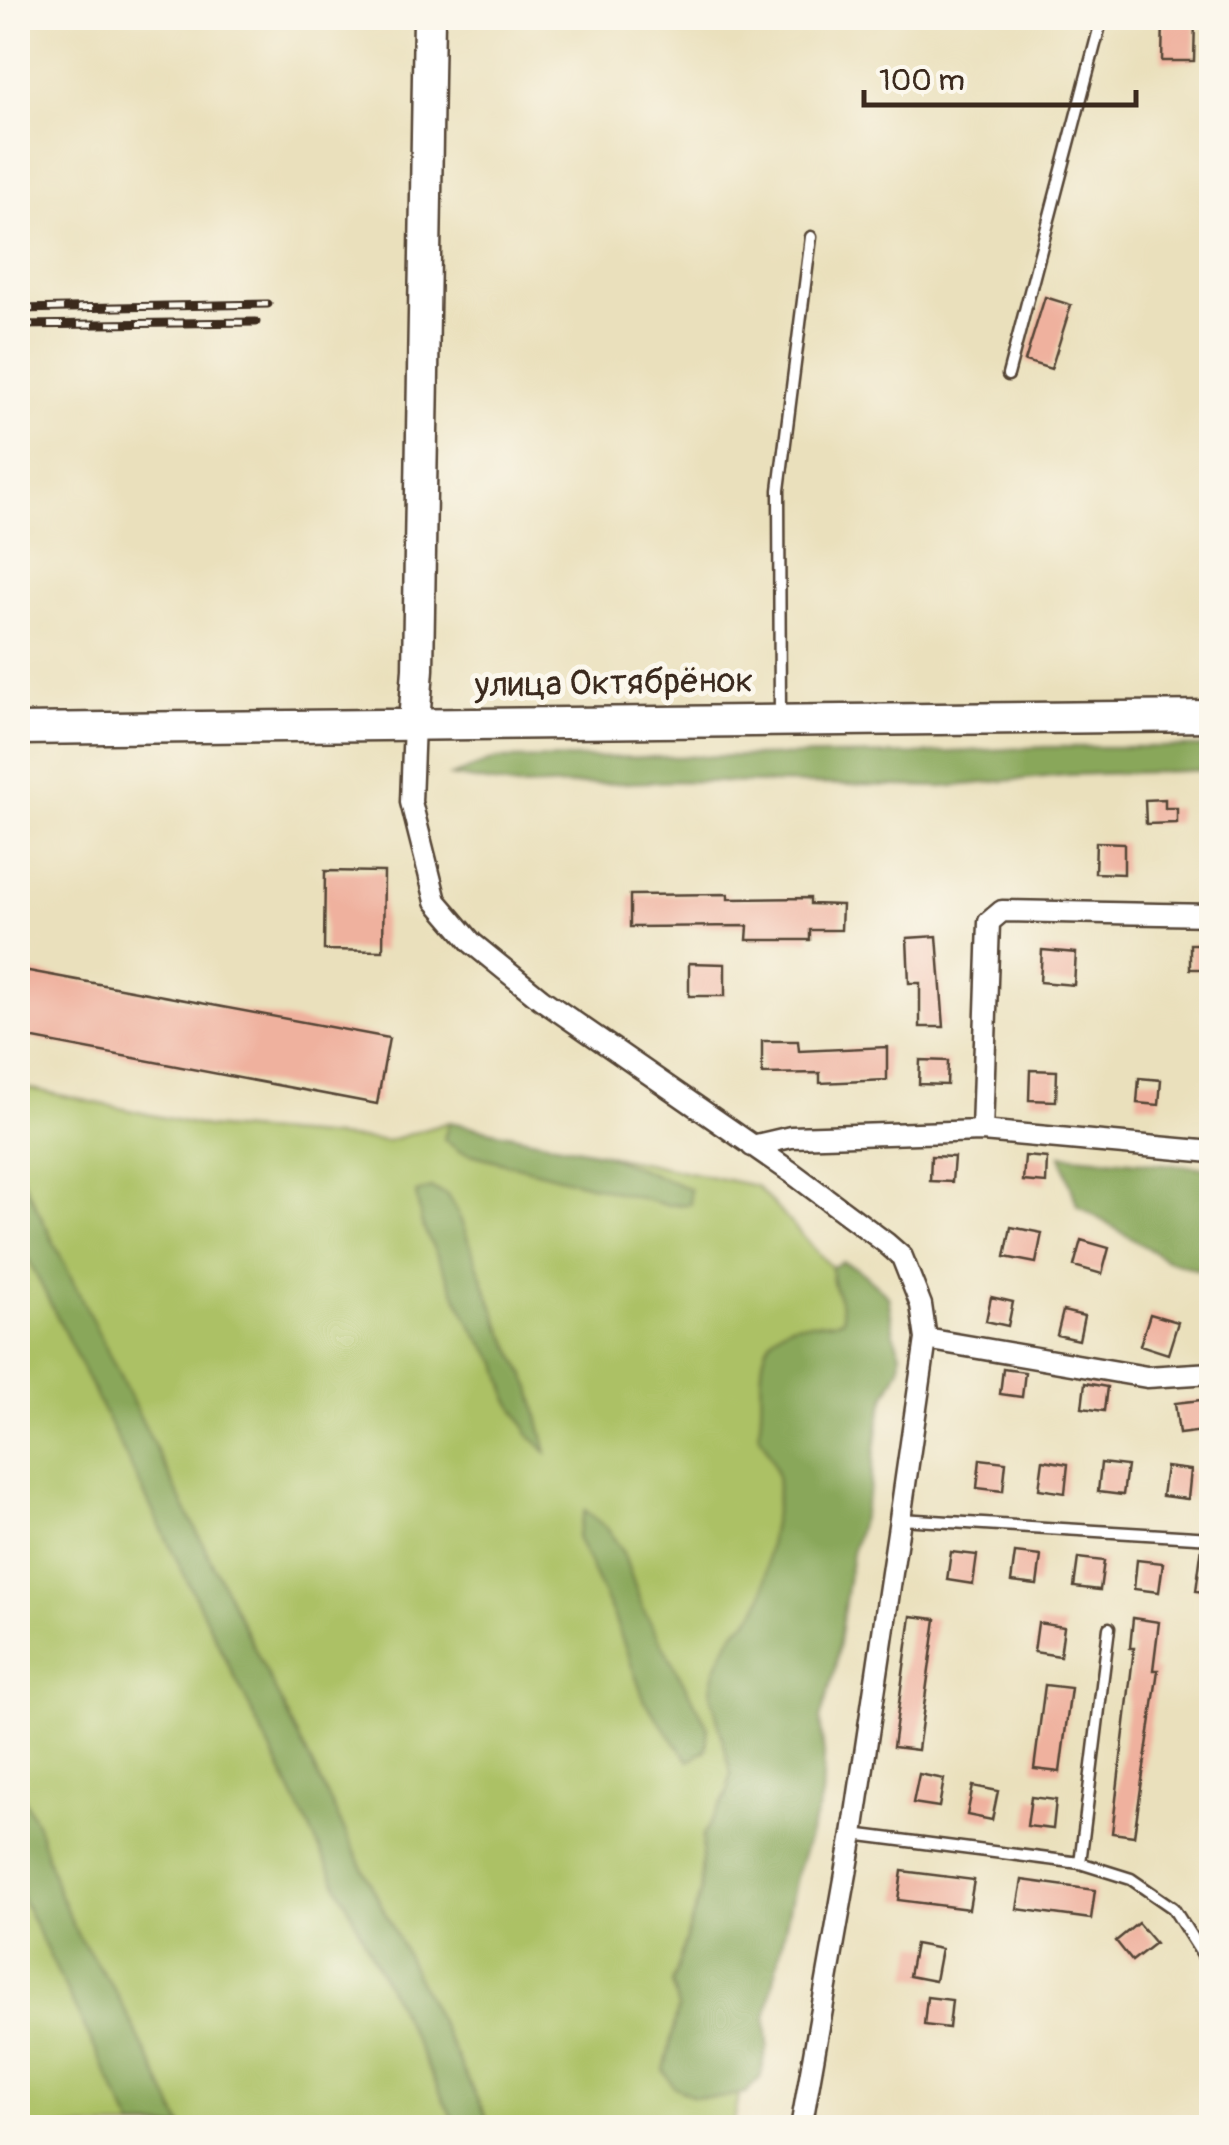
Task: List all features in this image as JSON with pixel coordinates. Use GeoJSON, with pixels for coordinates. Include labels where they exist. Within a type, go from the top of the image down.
{"type":"FeatureCollection","features":[{"type":"Feature","properties":{"kind":"street"},"geometry":{"type":"LineString","coordinates":[[429,18],[418,669],[410,802],[436,901],[472,942],[541,998],[845,1211],[902,1257],[920,1305],[926,1339],[853,1834],[801,2128]]}},
{"type":"Feature","properties":{"kind":"street","name":"улица Октябрёнок"},"geometry":{"type":"LineString","coordinates":[[18,729],[1212,716]]}},
{"type":"Feature","properties":{"kind":"street"},"geometry":{"type":"LineString","coordinates":[[982,1131],[989,922],[1002,910],[1212,915]]}},
{"type":"Feature","properties":{"kind":"street"},"geometry":{"type":"LineString","coordinates":[[752,1146],[790,1137],[982,1131],[1212,1152]]}},
{"type":"Feature","properties":{"kind":"street"},"geometry":{"type":"LineString","coordinates":[[926,1339],[1147,1377],[1212,1373]]}},
{"type":"Feature","properties":{"kind":"lane"},"geometry":{"type":"LineString","coordinates":[[1008,376],[1102,18]]}},
{"type":"Feature","properties":{"kind":"lane"},"geometry":{"type":"LineString","coordinates":[[780,719],[778,490],[811,237]]}},
{"type":"Feature","properties":{"kind":"lane"},"geometry":{"type":"LineString","coordinates":[[900,1519],[1212,1538]]}},
{"type":"Feature","properties":{"kind":"lane"},"geometry":{"type":"LineString","coordinates":[[1080,1863],[1109,1628]]}},
{"type":"Feature","properties":{"kind":"lane"},"geometry":{"type":"LineString","coordinates":[[853,1834],[1080,1863],[1131,1878],[1173,1908],[1204,1957],[1212,1978]]}},
{"type":"Feature","properties":{"kind":"green space"},"geometry":{"type":"Polygon","coordinates":[[[1046,747],[1211,747],[1211,770],[1066,775],[943,787],[678,781],[518,787],[451,776],[497,759],[915,754],[1046,747]]]}},
{"type":"Feature","properties":{"kind":"green space"},"geometry":{"type":"Polygon","coordinates":[[[18,1086],[207,1127],[387,1141],[449,1122],[756,1186],[886,1326],[733,2127],[18,2128],[18,1086]]]}},
{"type":"Feature","properties":{"kind":"green space"},"geometry":{"type":"Polygon","coordinates":[[[449,1122],[604,1154],[690,1189],[690,1204],[666,1205],[459,1151],[444,1139],[449,1122]]]}},
{"type":"Feature","properties":{"kind":"green space"},"geometry":{"type":"Polygon","coordinates":[[[1061,1155],[1211,1168],[1211,1274],[1167,1260],[1077,1205],[1061,1155]]]}},
{"type":"Feature","properties":{"kind":"green space"},"geometry":{"type":"Polygon","coordinates":[[[18,1170],[491,2127],[457,2127],[18,1238],[18,1170]]]}},
{"type":"Feature","properties":{"kind":"green space"},"geometry":{"type":"Polygon","coordinates":[[[431,1188],[447,1195],[460,1218],[499,1323],[531,1388],[547,1453],[529,1434],[508,1398],[498,1363],[476,1334],[422,1225],[416,1193],[431,1188]]]}},
{"type":"Feature","properties":{"kind":"green space"},"geometry":{"type":"Polygon","coordinates":[[[842,1262],[857,1268],[888,1296],[901,1353],[900,1368],[879,1420],[870,1488],[852,1553],[835,1669],[820,1719],[824,1755],[822,1798],[797,1872],[766,2018],[768,2046],[760,2078],[745,2093],[720,2098],[693,2096],[673,2086],[664,2071],[678,2009],[672,1983],[700,1894],[703,1835],[727,1794],[731,1773],[711,1693],[713,1677],[732,1635],[761,1600],[765,1583],[778,1488],[774,1463],[758,1433],[763,1363],[772,1338],[789,1325],[843,1319],[832,1275],[832,1267],[842,1262]]]}},
{"type":"Feature","properties":{"kind":"green space"},"geometry":{"type":"Polygon","coordinates":[[[585,1510],[609,1530],[623,1553],[643,1609],[708,1727],[706,1750],[689,1761],[645,1702],[614,1617],[577,1537],[585,1510]]]}},
{"type":"Feature","properties":{"kind":"green space"},"geometry":{"type":"Polygon","coordinates":[[[18,1786],[37,1825],[55,1883],[77,1934],[117,1994],[183,2127],[133,2127],[18,1891],[18,1786]]]}},
{"type":"Feature","properties":{"kind":"building"},"geometry":{"type":"Polygon","coordinates":[[[1163,18],[1195,18],[1194,61],[1162,61],[1163,18]]]}},
{"type":"Feature","properties":{"kind":"building"},"geometry":{"type":"Polygon","coordinates":[[[1045,297],[1071,305],[1051,369],[1025,361],[1045,297]]]}},
{"type":"Feature","properties":{"kind":"building"},"geometry":{"type":"Polygon","coordinates":[[[1165,799],[1165,808],[1177,808],[1177,823],[1146,824],[1145,800],[1165,799]]]}},
{"type":"Feature","properties":{"kind":"building"},"geometry":{"type":"Polygon","coordinates":[[[1096,842],[1124,843],[1124,874],[1095,873],[1096,842]]]}},
{"type":"Feature","properties":{"kind":"building"},"geometry":{"type":"Polygon","coordinates":[[[325,871],[384,872],[383,951],[324,950],[325,871]]]}},
{"type":"Feature","properties":{"kind":"building"},"geometry":{"type":"Polygon","coordinates":[[[728,894],[728,899],[810,898],[810,904],[842,905],[841,930],[810,930],[810,940],[747,940],[748,926],[630,927],[630,895],[728,894]]]}},
{"type":"Feature","properties":{"kind":"building"},"geometry":{"type":"Polygon","coordinates":[[[937,936],[944,1027],[920,1027],[920,983],[909,983],[907,938],[937,936]]]}},
{"type":"Feature","properties":{"kind":"building"},"geometry":{"type":"Polygon","coordinates":[[[1190,944],[1212,944],[1212,969],[1190,969],[1190,944]]]}},
{"type":"Feature","properties":{"kind":"building"},"geometry":{"type":"Polygon","coordinates":[[[1042,950],[1076,953],[1074,985],[1040,982],[1042,950]]]}},
{"type":"Feature","properties":{"kind":"building"},"geometry":{"type":"Polygon","coordinates":[[[689,963],[725,964],[725,996],[689,996],[689,963]]]}},
{"type":"Feature","properties":{"kind":"building"},"geometry":{"type":"Polygon","coordinates":[[[18,969],[389,1038],[377,1104],[18,1036],[18,969]]]}},
{"type":"Feature","properties":{"kind":"building"},"geometry":{"type":"Polygon","coordinates":[[[762,1041],[798,1041],[799,1051],[887,1047],[887,1080],[820,1083],[820,1073],[762,1074],[762,1041]]]}},
{"type":"Feature","properties":{"kind":"building"},"geometry":{"type":"Polygon","coordinates":[[[920,1060],[948,1061],[947,1085],[919,1084],[920,1060]]]}},
{"type":"Feature","properties":{"kind":"building"},"geometry":{"type":"Polygon","coordinates":[[[1030,1070],[1057,1071],[1056,1101],[1029,1100],[1030,1070]]]}},
{"type":"Feature","properties":{"kind":"building"},"geometry":{"type":"Polygon","coordinates":[[[1139,1078],[1161,1080],[1159,1105],[1137,1103],[1139,1078]]]}},
{"type":"Feature","properties":{"kind":"building"},"geometry":{"type":"Polygon","coordinates":[[[931,1156],[954,1157],[952,1182],[930,1181],[931,1156]]]}},
{"type":"Feature","properties":{"kind":"building"},"geometry":{"type":"Polygon","coordinates":[[[1025,1156],[1047,1158],[1046,1183],[1023,1181],[1025,1156]]]}},
{"type":"Feature","properties":{"kind":"building"},"geometry":{"type":"Polygon","coordinates":[[[1011,1227],[1042,1233],[1036,1263],[1005,1257],[1011,1227]]]}},
{"type":"Feature","properties":{"kind":"building"},"geometry":{"type":"Polygon","coordinates":[[[1081,1240],[1109,1248],[1102,1274],[1074,1266],[1081,1240]]]}},
{"type":"Feature","properties":{"kind":"building"},"geometry":{"type":"Polygon","coordinates":[[[991,1297],[1013,1302],[1008,1326],[986,1321],[991,1297]]]}},
{"type":"Feature","properties":{"kind":"building"},"geometry":{"type":"Polygon","coordinates":[[[1063,1311],[1084,1316],[1079,1340],[1057,1335],[1063,1311]]]}},
{"type":"Feature","properties":{"kind":"building"},"geometry":{"type":"Polygon","coordinates":[[[1150,1314],[1178,1322],[1168,1354],[1140,1345],[1150,1314]]]}},
{"type":"Feature","properties":{"kind":"building"},"geometry":{"type":"Polygon","coordinates":[[[1003,1369],[1025,1372],[1022,1397],[1000,1394],[1003,1369]]]}},
{"type":"Feature","properties":{"kind":"building"},"geometry":{"type":"Polygon","coordinates":[[[1085,1383],[1107,1387],[1104,1411],[1082,1408],[1085,1383]]]}},
{"type":"Feature","properties":{"kind":"building"},"geometry":{"type":"Polygon","coordinates":[[[1210,1399],[1212,1430],[1179,1434],[1175,1403],[1210,1399]]]}},
{"type":"Feature","properties":{"kind":"building"},"geometry":{"type":"Polygon","coordinates":[[[980,1459],[1006,1462],[1003,1491],[977,1488],[980,1459]]]}},
{"type":"Feature","properties":{"kind":"building"},"geometry":{"type":"Polygon","coordinates":[[[1043,1460],[1068,1464],[1065,1493],[1039,1489],[1043,1460]]]}},
{"type":"Feature","properties":{"kind":"building"},"geometry":{"type":"Polygon","coordinates":[[[1101,1463],[1127,1466],[1123,1495],[1098,1492],[1101,1463]]]}},
{"type":"Feature","properties":{"kind":"building"},"geometry":{"type":"Polygon","coordinates":[[[1166,1467],[1191,1470],[1188,1499],[1162,1496],[1166,1467]]]}},
{"type":"Feature","properties":{"kind":"building"},"geometry":{"type":"Polygon","coordinates":[[[1202,1546],[1212,1547],[1212,1593],[1196,1591],[1202,1546]]]}},
{"type":"Feature","properties":{"kind":"building"},"geometry":{"type":"Polygon","coordinates":[[[951,1552],[977,1555],[973,1584],[947,1580],[951,1552]]]}},
{"type":"Feature","properties":{"kind":"building"},"geometry":{"type":"Polygon","coordinates":[[[1015,1553],[1041,1556],[1037,1585],[1011,1582],[1015,1553]]]}},
{"type":"Feature","properties":{"kind":"building"},"geometry":{"type":"Polygon","coordinates":[[[1078,1558],[1104,1561],[1100,1590],[1074,1587],[1078,1558]]]}},
{"type":"Feature","properties":{"kind":"building"},"geometry":{"type":"Polygon","coordinates":[[[1137,1560],[1163,1563],[1159,1592],[1134,1589],[1137,1560]]]}},
{"type":"Feature","properties":{"kind":"building"},"geometry":{"type":"Polygon","coordinates":[[[911,1616],[936,1619],[918,1750],[893,1747],[911,1616]]]}},
{"type":"Feature","properties":{"kind":"building"},"geometry":{"type":"Polygon","coordinates":[[[1133,1618],[1159,1622],[1153,1670],[1158,1670],[1134,1836],[1112,1833],[1134,1648],[1130,1648],[1133,1618]]]}},
{"type":"Feature","properties":{"kind":"building"},"geometry":{"type":"Polygon","coordinates":[[[1038,1623],[1064,1627],[1060,1656],[1034,1652],[1038,1623]]]}},
{"type":"Feature","properties":{"kind":"building"},"geometry":{"type":"Polygon","coordinates":[[[1045,1685],[1071,1688],[1060,1772],[1034,1769],[1045,1685]]]}},
{"type":"Feature","properties":{"kind":"building"},"geometry":{"type":"Polygon","coordinates":[[[919,1774],[944,1779],[939,1807],[913,1803],[919,1774]]]}},
{"type":"Feature","properties":{"kind":"building"},"geometry":{"type":"Polygon","coordinates":[[[973,1786],[998,1791],[992,1820],[967,1815],[973,1786]]]}},
{"type":"Feature","properties":{"kind":"building"},"geometry":{"type":"Polygon","coordinates":[[[1031,1797],[1056,1800],[1053,1829],[1027,1826],[1031,1797]]]}},
{"type":"Feature","properties":{"kind":"building"},"geometry":{"type":"Polygon","coordinates":[[[902,1871],[974,1880],[969,1909],[898,1900],[902,1871]]]}},
{"type":"Feature","properties":{"kind":"building"},"geometry":{"type":"Polygon","coordinates":[[[1022,1880],[1095,1890],[1091,1919],[1017,1909],[1022,1880]]]}},
{"type":"Feature","properties":{"kind":"building"},"geometry":{"type":"Polygon","coordinates":[[[1138,1923],[1155,1943],[1132,1961],[1116,1941],[1138,1923]]]}},
{"type":"Feature","properties":{"kind":"building"},"geometry":{"type":"Polygon","coordinates":[[[915,1944],[941,1949],[935,1981],[909,1976],[915,1944]]]}},
{"type":"Feature","properties":{"kind":"building"},"geometry":{"type":"Polygon","coordinates":[[[927,1997],[952,2000],[949,2028],[924,2025],[927,1997]]]}},
{"type":"Feature","properties":{"kind":"railway"},"geometry":{"type":"LineString","coordinates":[[18,309],[268,304]]}},
{"type":"Feature","properties":{"kind":"railway"},"geometry":{"type":"LineString","coordinates":[[18,325],[256,322]]}}]}
